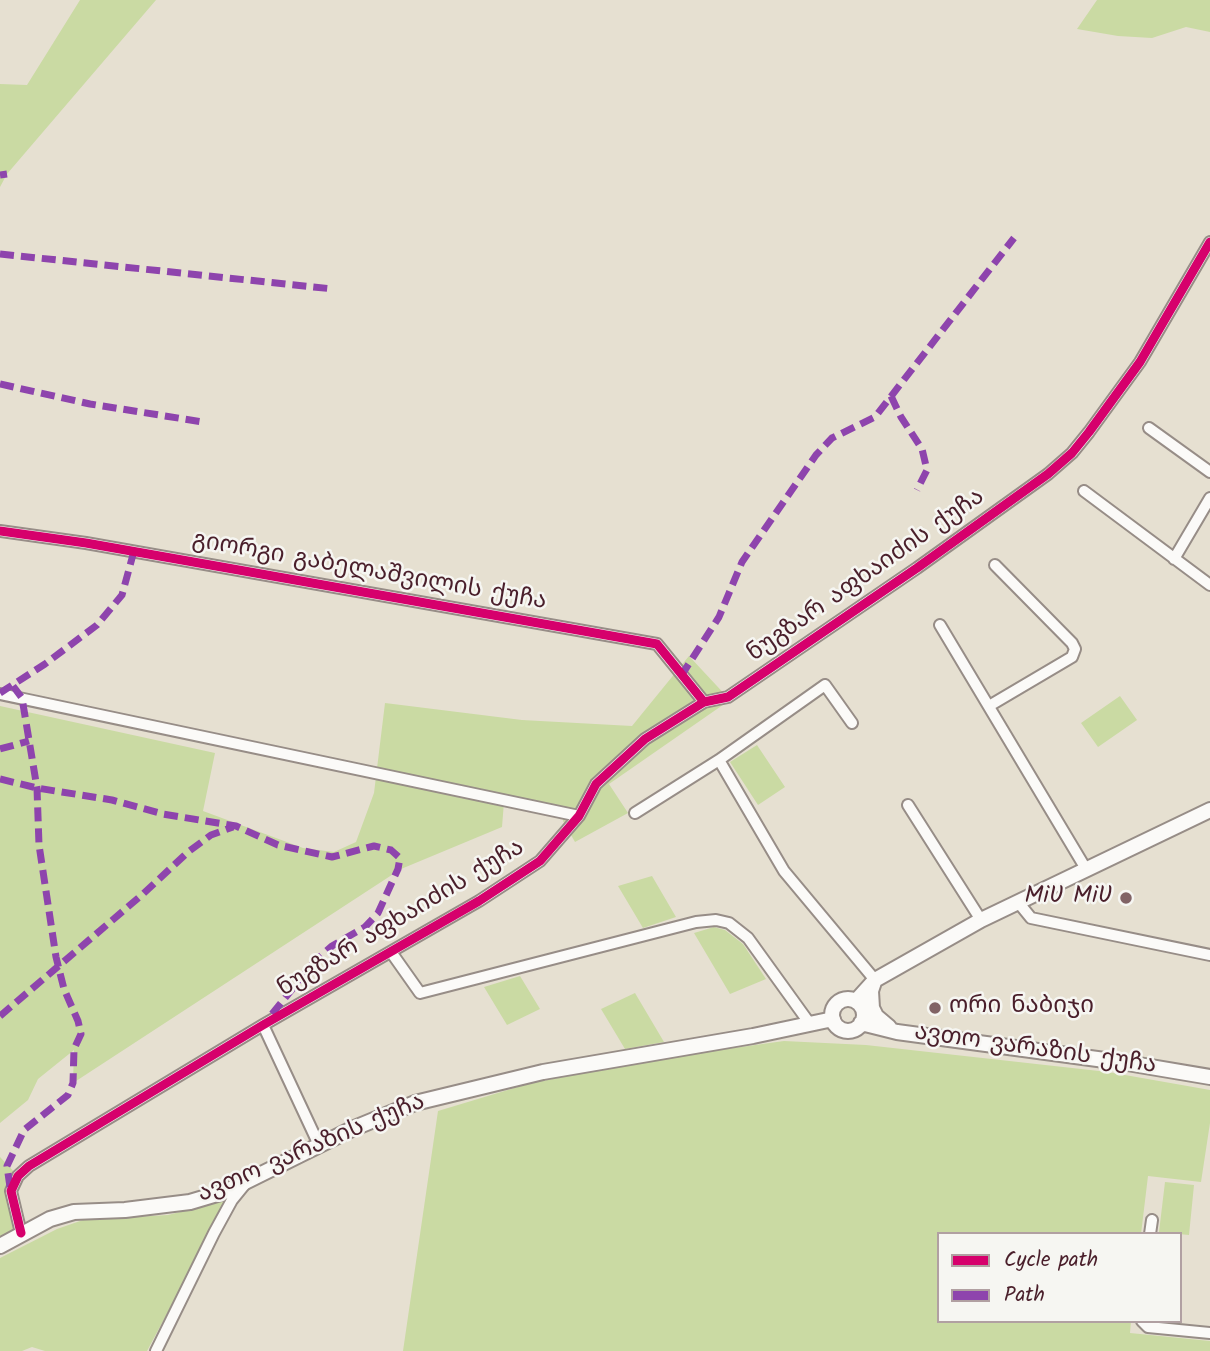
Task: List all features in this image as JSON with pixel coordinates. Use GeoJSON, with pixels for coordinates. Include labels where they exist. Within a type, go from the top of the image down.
{"type":"FeatureCollection","features":[{"type":"Feature","properties":{"kind":"street","name":"ნუგზარ აფხაიძის ქუჩა"},"geometry":{"type":"LineString","coordinates":[[21,1233],[11,1191],[18,1176],[29,1166],[479,901],[540,861],[579,816],[596,784],[645,739],[704,702],[728,697],[917,568],[1048,474],[1072,453],[1140,362],[1210,242]]}},
{"type":"Feature","properties":{"kind":"street"},"geometry":{"type":"LineString","coordinates":[[1149,428],[1210,472]]}},
{"type":"Feature","properties":{"kind":"street"},"geometry":{"type":"LineString","coordinates":[[1084,491],[1210,585]]}},
{"type":"Feature","properties":{"kind":"street"},"geometry":{"type":"LineString","coordinates":[[1174,559],[1210,498]]}},
{"type":"Feature","properties":{"kind":"street","name":"გიორგი გაბელაშვილის ქუჩა"},"geometry":{"type":"LineString","coordinates":[[0,531],[122,549],[657,645],[704,702]]}},
{"type":"Feature","properties":{"kind":"street"},"geometry":{"type":"LineString","coordinates":[[989,706],[1072,657],[1075,649],[995,565]]}},
{"type":"Feature","properties":{"kind":"street"},"geometry":{"type":"LineString","coordinates":[[940,625],[1086,869]]}},
{"type":"Feature","properties":{"kind":"street"},"geometry":{"type":"LineString","coordinates":[[635,813],[719,760],[825,684],[852,723]]}},
{"type":"Feature","properties":{"kind":"street"},"geometry":{"type":"LineString","coordinates":[[0,694],[579,816]]}},
{"type":"Feature","properties":{"kind":"street"},"geometry":{"type":"LineString","coordinates":[[719,760],[784,871],[875,980]]}},
{"type":"Feature","properties":{"kind":"street"},"geometry":{"type":"LineString","coordinates":[[908,806],[981,920]]}},
{"type":"Feature","properties":{"kind":"street"},"geometry":{"type":"LineString","coordinates":[[856,1001],[875,980],[981,920],[1210,810]]}},
{"type":"Feature","properties":{"kind":"street"},"geometry":{"type":"LineString","coordinates":[[1018,902],[1031,918],[1210,955]]}},
{"type":"Feature","properties":{"kind":"street"},"geometry":{"type":"LineString","coordinates":[[391,952],[420,993],[696,922],[716,920],[729,923],[748,938],[810,1024]]}},
{"type":"Feature","properties":{"kind":"street"},"geometry":{"type":"LineString","coordinates":[[875,980],[871,991],[872,1008],[882,1023],[897,1032]]}},
{"type":"Feature","properties":{"kind":"street"},"geometry":{"type":"LineString","coordinates":[[845,999],[856,1001],[864,1013],[861,1023],[848,1030],[838,1026],[833,1019],[834,1009],[845,999]]}},
{"type":"Feature","properties":{"kind":"street","name":"ავთო ვარაზის ქუჩა"},"geometry":{"type":"LineString","coordinates":[[0,1246],[50,1219],[74,1212],[125,1210],[190,1202],[227,1191],[373,1119],[415,1103],[543,1072],[753,1036],[833,1019]]}},
{"type":"Feature","properties":{"kind":"street","name":"ავთო ვარაზის ქუჩა"},"geometry":{"type":"LineString","coordinates":[[861,1023],[897,1032],[1128,1063],[1210,1077]]}},
{"type":"Feature","properties":{"kind":"street"},"geometry":{"type":"LineString","coordinates":[[263,1026],[319,1145]]}},
{"type":"Feature","properties":{"kind":"street"},"geometry":{"type":"LineString","coordinates":[[156,1351],[214,1233],[232,1200],[246,1182]]}},
{"type":"Feature","properties":{"kind":"street"},"geometry":{"type":"LineString","coordinates":[[1150,1232],[1152,1220]]}},
{"type":"Feature","properties":{"kind":"street"},"geometry":{"type":"LineString","coordinates":[[1144,1323],[1148,1327],[1210,1333]]}},
{"type":"Feature","properties":{"kind":"green space"},"geometry":{"type":"Polygon","coordinates":[[[80,0],[156,0],[7,174],[0,187],[0,84],[27,85],[80,0]]]}},
{"type":"Feature","properties":{"kind":"green space"},"geometry":{"type":"Polygon","coordinates":[[[1097,0],[1210,0],[1210,32],[1186,27],[1152,38],[1077,29],[1097,0]]]}},
{"type":"Feature","properties":{"kind":"green space"},"geometry":{"type":"Polygon","coordinates":[[[689,656],[730,700],[609,784],[628,813],[575,842],[563,821],[562,806],[504,802],[502,827],[401,869],[73,1083],[74,1050],[38,1079],[28,1100],[0,1123],[0,706],[215,753],[203,811],[303,848],[334,852],[356,842],[374,793],[385,703],[522,720],[632,726],[689,656]]]}},
{"type":"Feature","properties":{"kind":"green space"},"geometry":{"type":"Polygon","coordinates":[[[1120,696],[1137,720],[1098,747],[1081,723],[1120,696]]]}},
{"type":"Feature","properties":{"kind":"green space"},"geometry":{"type":"Polygon","coordinates":[[[757,745],[785,787],[758,805],[730,762],[757,745]]]}},
{"type":"Feature","properties":{"kind":"green space"},"geometry":{"type":"Polygon","coordinates":[[[652,876],[676,917],[643,928],[618,886],[652,876]]]}},
{"type":"Feature","properties":{"kind":"green space"},"geometry":{"type":"Polygon","coordinates":[[[714,927],[725,930],[743,944],[766,979],[730,994],[694,933],[714,927]]]}},
{"type":"Feature","properties":{"kind":"green space"},"geometry":{"type":"Polygon","coordinates":[[[520,976],[540,1009],[507,1025],[484,987],[520,976]]]}},
{"type":"Feature","properties":{"kind":"green space"},"geometry":{"type":"Polygon","coordinates":[[[635,993],[664,1042],[625,1049],[601,1009],[635,993]]]}},
{"type":"Feature","properties":{"kind":"green space"},"geometry":{"type":"Polygon","coordinates":[[[784,1041],[866,1045],[1108,1072],[1210,1090],[1210,1123],[1201,1182],[1148,1176],[1141,1232],[937,1232],[937,1323],[1131,1323],[1130,1333],[1210,1341],[1210,1351],[403,1351],[438,1111],[531,1083],[676,1056],[784,1041]]]}},
{"type":"Feature","properties":{"kind":"green space"},"geometry":{"type":"Polygon","coordinates":[[[0,1157],[18,1176],[11,1191],[21,1233],[0,1246],[0,1157]]]}},
{"type":"Feature","properties":{"kind":"green space"},"geometry":{"type":"Polygon","coordinates":[[[1165,1182],[1194,1185],[1189,1235],[1182,1234],[1182,1232],[1159,1232],[1165,1182]]]}},
{"type":"Feature","properties":{"kind":"green space"},"geometry":{"type":"Polygon","coordinates":[[[223,1198],[226,1203],[147,1351],[45,1351],[32,1347],[22,1351],[0,1351],[0,1258],[57,1229],[83,1220],[168,1215],[223,1198]]]}},
{"type":"Feature","properties":{"kind":"marked path"},"geometry":{"type":"LineString","coordinates":[[0,175],[7,174]]}},
{"type":"Feature","properties":{"kind":"marked path"},"geometry":{"type":"LineString","coordinates":[[681,676],[719,617],[742,562],[816,455],[832,438],[875,417],[1014,238]]}},
{"type":"Feature","properties":{"kind":"marked path"},"geometry":{"type":"LineString","coordinates":[[0,254],[333,289]]}},
{"type":"Feature","properties":{"kind":"marked path"},"geometry":{"type":"LineString","coordinates":[[0,384],[90,404],[203,422]]}},
{"type":"Feature","properties":{"kind":"marked path"},"geometry":{"type":"LineString","coordinates":[[891,396],[922,449],[927,470],[917,490]]}},
{"type":"Feature","properties":{"kind":"marked path"},"geometry":{"type":"LineString","coordinates":[[0,693],[97,625],[122,595],[134,551]]}},
{"type":"Feature","properties":{"kind":"marked path"},"geometry":{"type":"LineString","coordinates":[[10,1187],[7,1166],[24,1130],[68,1095],[73,1083],[74,1049],[81,1034],[64,989],[56,957],[39,845],[37,788],[22,698],[13,686]]}},
{"type":"Feature","properties":{"kind":"marked path"},"geometry":{"type":"LineString","coordinates":[[0,749],[29,741]]}},
{"type":"Feature","properties":{"kind":"marked path"},"geometry":{"type":"LineString","coordinates":[[0,779],[112,800],[163,814],[236,826],[278,845],[332,857],[374,846],[391,850],[400,858],[398,869],[378,913],[365,927],[332,946],[316,960],[272,1014]]}},
{"type":"Feature","properties":{"kind":"marked path"},"geometry":{"type":"LineString","coordinates":[[0,1016],[188,852],[211,835],[233,827]]}},
{"type":"Feature","properties":{"kind":"cycle path"},"geometry":{"type":"LineString","coordinates":[[21,1233],[11,1191],[18,1176],[29,1166],[263,1025],[479,901],[540,861],[579,816],[596,784],[645,739],[704,702],[728,697],[917,568],[1048,474],[1072,453],[1140,362],[1210,242]]}},
{"type":"Feature","properties":{"kind":"cycle path"},"geometry":{"type":"LineString","coordinates":[[0,531],[86,543],[657,644],[704,702]]}},
{"type":"Feature","properties":{"kind":"place","name":"MiU MiU"},"geometry":{"type":"Point","coordinates":[1126,898]}},
{"type":"Feature","properties":{"kind":"place","name":"ორი ნაბიჯი"},"geometry":{"type":"Point","coordinates":[935,1008]}}]}
